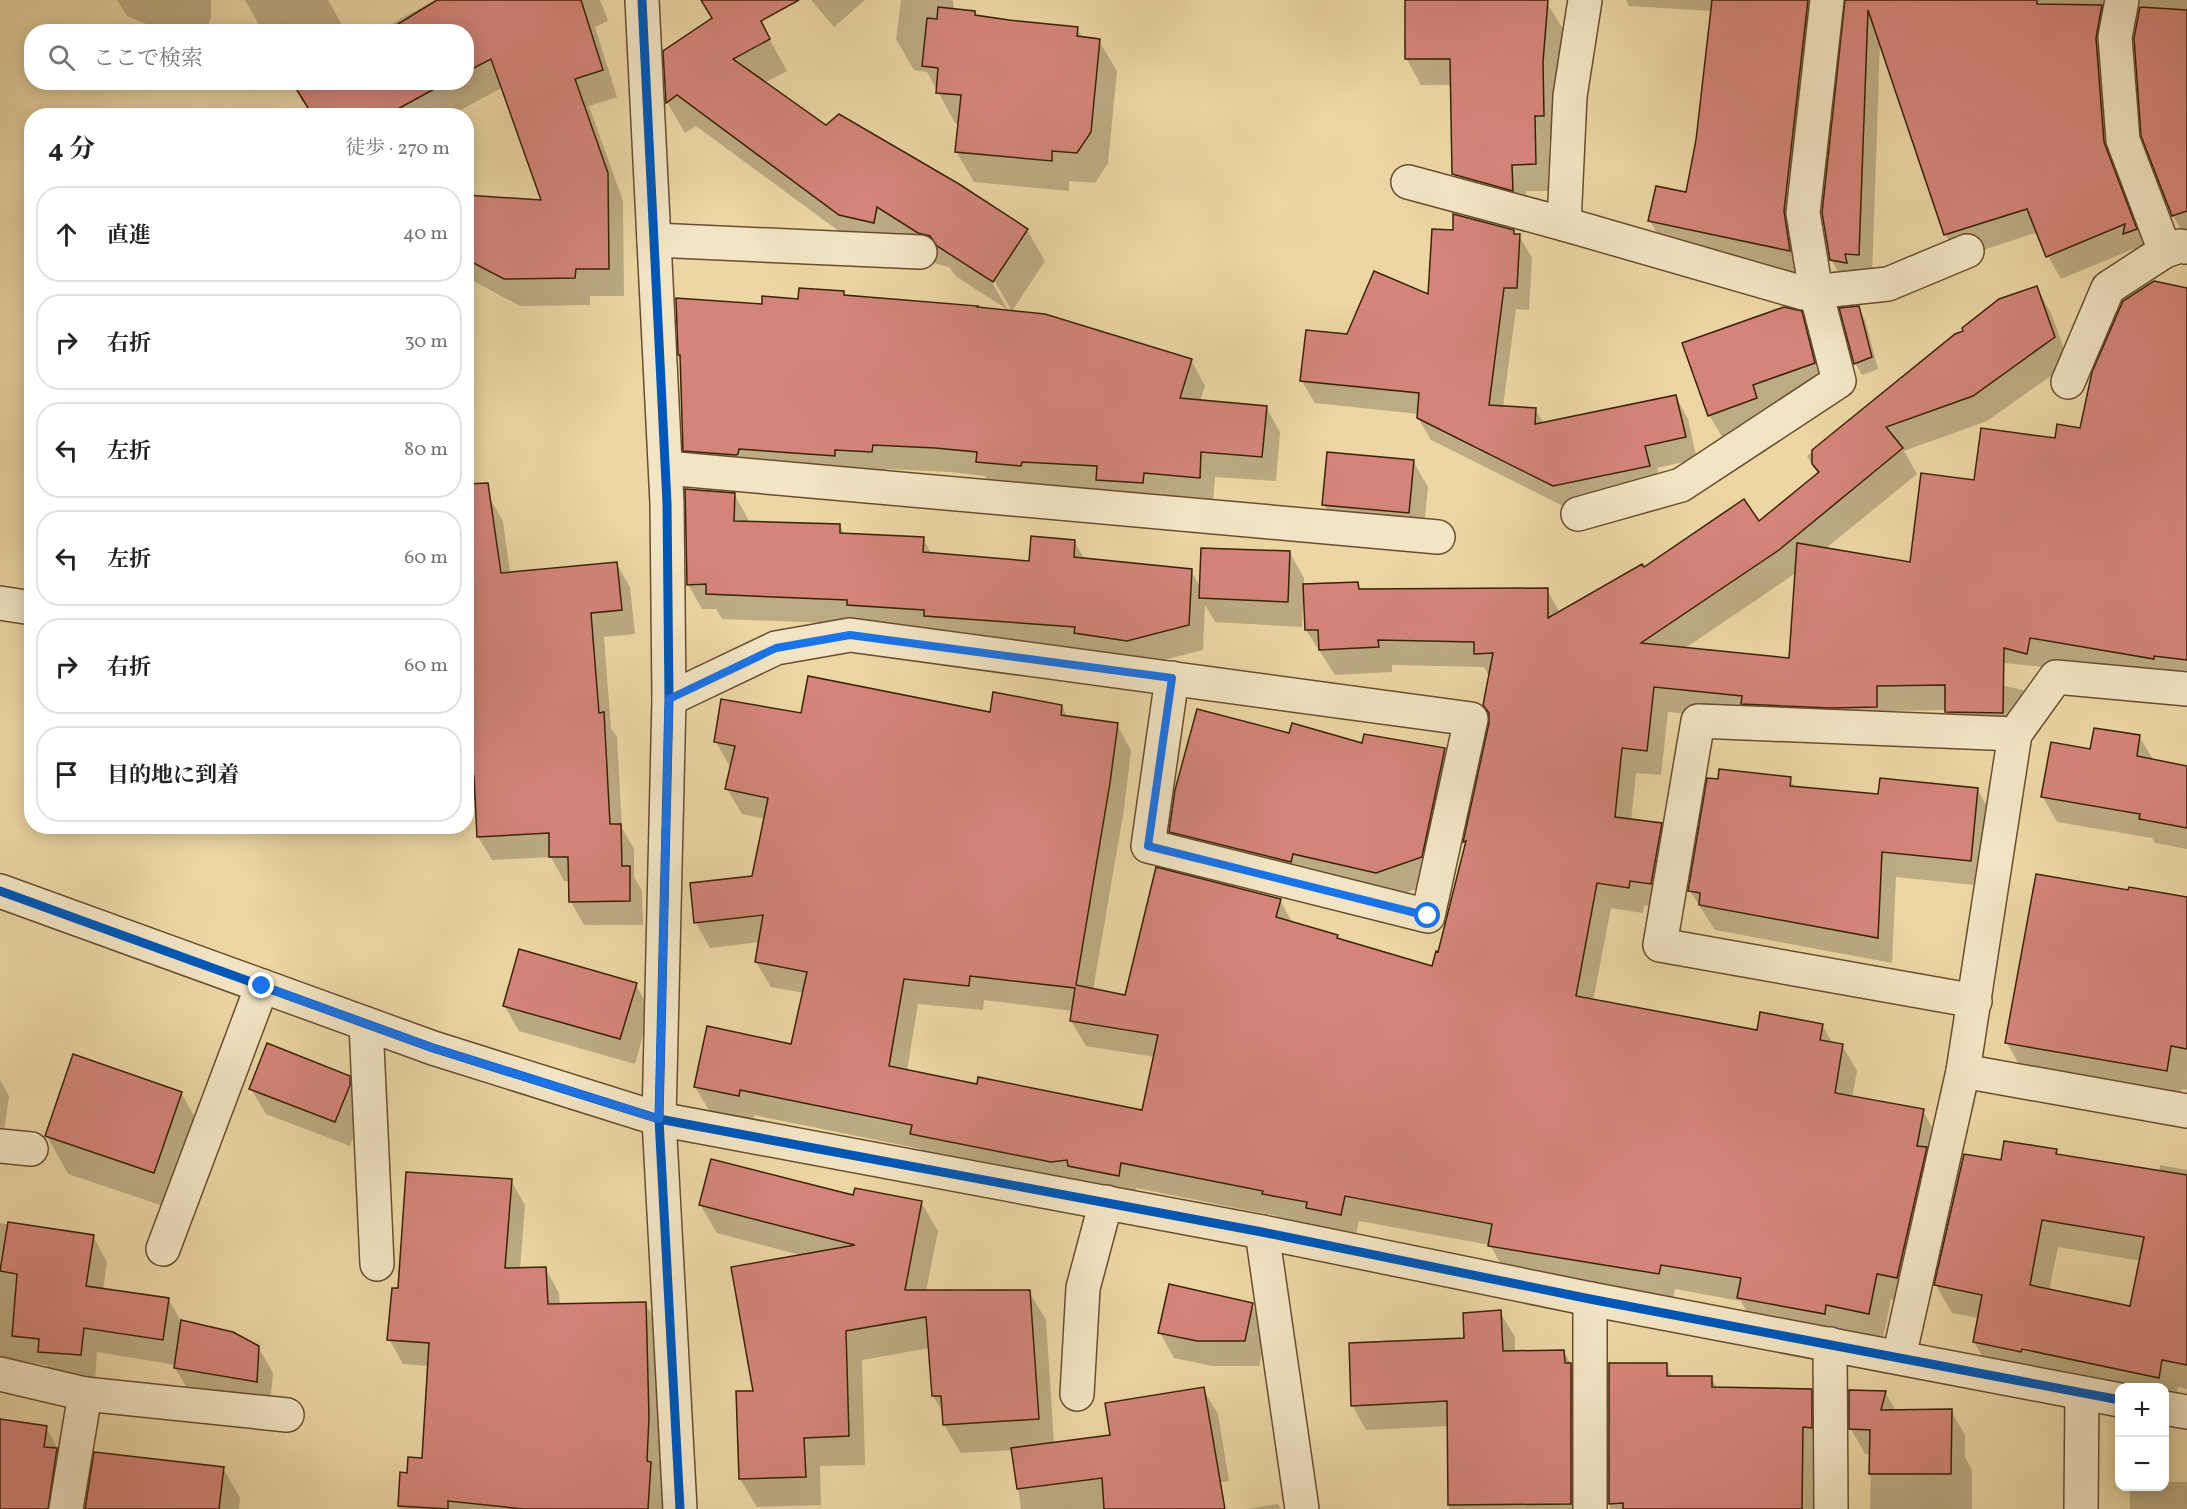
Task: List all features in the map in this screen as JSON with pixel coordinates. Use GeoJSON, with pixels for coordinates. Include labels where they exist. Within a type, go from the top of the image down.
{"type":"FeatureCollection","features":[{"type":"Feature","properties":{"kind":"street"},"geometry":{"type":"LineString","coordinates":[[642,0],[666,468],[669,699],[659,1119],[680,1509]]}},
{"type":"Feature","properties":{"kind":"street"},"geometry":{"type":"LineString","coordinates":[[1564,224],[1570,96],[1585,0]]}},
{"type":"Feature","properties":{"kind":"street"},"geometry":{"type":"LineString","coordinates":[[1578,514],[1681,485],[1839,381],[1816,292],[1803,213],[1827,0]]}},
{"type":"Feature","properties":{"kind":"street"},"geometry":{"type":"LineString","coordinates":[[2068,382],[2108,288],[2176,249],[2123,140],[2115,37],[2122,0]]}},
{"type":"Feature","properties":{"kind":"street"},"geometry":{"type":"LineString","coordinates":[[1408,182],[1803,293],[1888,284],[1967,251]]}},
{"type":"Feature","properties":{"kind":"street"},"geometry":{"type":"LineString","coordinates":[[654,240],[920,252]]}},
{"type":"Feature","properties":{"kind":"street"},"geometry":{"type":"LineString","coordinates":[[666,468],[1438,537]]}},
{"type":"Feature","properties":{"kind":"street"},"geometry":{"type":"LineString","coordinates":[[0,603],[24,607]]}},
{"type":"Feature","properties":{"kind":"street"},"geometry":{"type":"LineString","coordinates":[[669,699],[776,648],[850,635],[1172,678],[1471,719],[1428,916],[1148,846],[1172,678]]}},
{"type":"Feature","properties":{"kind":"street"},"geometry":{"type":"LineString","coordinates":[[1899,1357],[1963,1071],[1976,1001],[2015,734],[2056,677],[2187,689]]}},
{"type":"Feature","properties":{"kind":"street"},"geometry":{"type":"LineString","coordinates":[[1976,1001],[1660,945],[1698,721],[2015,734]]}},
{"type":"Feature","properties":{"kind":"street"},"geometry":{"type":"LineString","coordinates":[[0,891],[433,1048],[659,1119],[1262,1232],[1590,1299],[2115,1399]]}},
{"type":"Feature","properties":{"kind":"street"},"geometry":{"type":"LineString","coordinates":[[163,1249],[262,986]]}},
{"type":"Feature","properties":{"kind":"street"},"geometry":{"type":"LineString","coordinates":[[366,1024],[376,1264]]}},
{"type":"Feature","properties":{"kind":"street"},"geometry":{"type":"LineString","coordinates":[[1963,1071],[2187,1110]]}},
{"type":"Feature","properties":{"kind":"street"},"geometry":{"type":"LineString","coordinates":[[1077,1394],[1083,1288],[1106,1203]]}},
{"type":"Feature","properties":{"kind":"street"},"geometry":{"type":"LineString","coordinates":[[1262,1232],[1302,1509]]}},
{"type":"Feature","properties":{"kind":"street"},"geometry":{"type":"LineString","coordinates":[[1590,1299],[1590,1509]]}},
{"type":"Feature","properties":{"kind":"street"},"geometry":{"type":"LineString","coordinates":[[1830,1344],[1831,1509]]}},
{"type":"Feature","properties":{"kind":"street"},"geometry":{"type":"LineString","coordinates":[[0,1374],[85,1394],[287,1415]]}},
{"type":"Feature","properties":{"kind":"street"},"geometry":{"type":"LineString","coordinates":[[66,1509],[85,1394]]}},
{"type":"Feature","properties":{"kind":"street"},"geometry":{"type":"LineString","coordinates":[[2081,1509],[2082,1394]]}},
{"type":"Feature","properties":{"kind":"street"},"geometry":{"type":"LineString","coordinates":[[2169,1409],[2187,1412]]}},
{"type":"Feature","properties":{"kind":"building"},"geometry":{"type":"Polygon","coordinates":[[[437,0],[581,0],[603,70],[575,79],[608,173],[609,269],[576,269],[575,278],[504,279],[474,263],[474,196],[541,200],[491,59],[474,68],[474,24],[398,24],[437,0]]]}},
{"type":"Feature","properties":{"kind":"building"},"geometry":{"type":"Polygon","coordinates":[[[701,0],[799,0],[761,21],[770,39],[733,59],[826,125],[839,114],[959,184],[1028,229],[993,282],[937,246],[930,236],[918,233],[877,207],[874,223],[839,215],[677,95],[666,103],[663,51],[712,18],[701,0]]]}},
{"type":"Feature","properties":{"kind":"building"},"geometry":{"type":"Polygon","coordinates":[[[1405,0],[1548,0],[1543,62],[1544,116],[1535,116],[1536,164],[1512,165],[1513,191],[1452,174],[1450,59],[1405,59],[1405,0]]]}},
{"type":"Feature","properties":{"kind":"building"},"geometry":{"type":"Polygon","coordinates":[[[1712,0],[1808,0],[1784,211],[1790,251],[1648,221],[1656,186],[1686,192],[1696,140],[1712,0]]]}},
{"type":"Feature","properties":{"kind":"building"},"geometry":{"type":"Polygon","coordinates":[[[1845,0],[2037,0],[2037,4],[2102,5],[2096,38],[2104,142],[2137,229],[2123,234],[2125,224],[2046,257],[2027,209],[1944,235],[1868,10],[1859,255],[1845,254],[1847,263],[1830,260],[1822,213],[1845,0]]]}},
{"type":"Feature","properties":{"kind":"building"},"geometry":{"type":"Polygon","coordinates":[[[938,7],[975,11],[975,15],[1009,20],[1078,27],[1077,36],[1100,39],[1091,132],[1077,153],[1052,151],[1052,161],[955,152],[961,95],[936,93],[938,68],[922,66],[927,18],[937,19],[938,7]]]}},
{"type":"Feature","properties":{"kind":"building"},"geometry":{"type":"Polygon","coordinates":[[[2140,7],[2187,10],[2187,211],[2172,216],[2141,136],[2134,38],[2140,7]]]}},
{"type":"Feature","properties":{"kind":"building"},"geometry":{"type":"Polygon","coordinates":[[[297,90],[432,90],[400,108],[308,108],[297,90]]]}},
{"type":"Feature","properties":{"kind":"building"},"geometry":{"type":"Polygon","coordinates":[[[1453,214],[1514,230],[1514,234],[1520,234],[1517,288],[1504,288],[1489,405],[1536,408],[1535,424],[1676,395],[1686,437],[1645,446],[1650,466],[1553,486],[1417,418],[1419,393],[1300,381],[1306,330],[1347,334],[1374,271],[1428,294],[1432,229],[1453,230],[1453,214]]]}},
{"type":"Feature","properties":{"kind":"building"},"geometry":{"type":"Polygon","coordinates":[[[2154,281],[2187,288],[2187,660],[2154,656],[2154,659],[2030,638],[2027,654],[2004,648],[2003,713],[1945,712],[1945,685],[1877,686],[1877,707],[1830,708],[1741,704],[1742,696],[1654,687],[1647,751],[1622,748],[1615,817],[1662,823],[1651,884],[1630,881],[1629,888],[1597,883],[1576,996],[1757,1030],[1760,1012],[1823,1024],[1820,1040],[1843,1044],[1835,1093],[1924,1109],[1917,1146],[1927,1147],[1897,1278],[1877,1274],[1869,1314],[1826,1305],[1825,1314],[1737,1298],[1741,1278],[1661,1265],[1659,1274],[1488,1246],[1492,1224],[1345,1196],[1341,1215],[1306,1208],[1307,1202],[1262,1194],[1263,1191],[1121,1163],[1119,1176],[1068,1166],[1067,1160],[1051,1162],[910,1134],[912,1125],[740,1090],[739,1096],[694,1087],[707,1026],[791,1044],[807,972],[755,962],[763,915],[694,923],[690,883],[752,876],[768,798],[725,789],[735,746],[714,742],[721,699],[801,713],[808,676],[990,712],[993,692],[1062,705],[1061,715],[1118,723],[1076,985],[1125,995],[1156,867],[1281,899],[1276,917],[1432,966],[1436,951],[1438,952],[1466,841],[1463,842],[1489,723],[1489,713],[1483,705],[1493,653],[1474,654],[1474,642],[1378,640],[1379,647],[1319,650],[1318,630],[1305,630],[1303,584],[1358,582],[1359,589],[1548,588],[1548,618],[1642,564],[1644,567],[1744,499],[1759,521],[1819,472],[1812,464],[1812,450],[1955,334],[1963,331],[1962,328],[1999,299],[2037,286],[2055,337],[1973,396],[1886,427],[1903,448],[1779,550],[1641,643],[1789,658],[1797,543],[1910,562],[1921,473],[1974,480],[1981,428],[2055,438],[2057,424],[2080,428],[2092,372],[2123,301],[2154,281]],[[970,976],[969,986],[904,979],[889,1066],[977,1084],[978,1077],[1142,1110],[1158,1035],[1070,1021],[1075,988],[970,976]]]}},
{"type":"Feature","properties":{"kind":"building"},"geometry":{"type":"Polygon","coordinates":[[[799,288],[844,291],[844,295],[1045,314],[1192,359],[1180,398],[1267,406],[1262,457],[1201,452],[1200,478],[1144,473],[1143,483],[1096,480],[1097,466],[1022,462],[1021,466],[976,462],[977,452],[935,448],[873,445],[872,452],[835,450],[835,456],[739,449],[736,455],[683,451],[676,298],[762,304],[762,296],[798,299],[799,288]]]}},
{"type":"Feature","properties":{"kind":"building"},"geometry":{"type":"Polygon","coordinates":[[[1859,306],[1872,357],[1854,364],[1839,308],[1859,306]]]}},
{"type":"Feature","properties":{"kind":"building"},"geometry":{"type":"Polygon","coordinates":[[[1784,307],[1802,311],[1815,363],[1753,385],[1757,398],[1708,416],[1682,343],[1784,307]]]}},
{"type":"Feature","properties":{"kind":"building"},"geometry":{"type":"Polygon","coordinates":[[[1327,452],[1414,460],[1409,513],[1322,505],[1327,452]]]}},
{"type":"Feature","properties":{"kind":"building"},"geometry":{"type":"Polygon","coordinates":[[[488,483],[501,573],[617,562],[622,610],[591,613],[599,713],[604,712],[610,824],[621,824],[622,866],[630,866],[630,901],[569,902],[568,857],[549,857],[549,833],[477,837],[474,776],[474,484],[488,483]]]}},
{"type":"Feature","properties":{"kind":"building"},"geometry":{"type":"Polygon","coordinates":[[[685,489],[735,493],[734,521],[840,524],[840,533],[924,537],[923,552],[1029,561],[1031,536],[1075,540],[1074,557],[1192,569],[1189,625],[1127,641],[1074,633],[1075,627],[924,616],[924,610],[847,605],[847,600],[706,594],[706,584],[687,585],[685,489]]]}},
{"type":"Feature","properties":{"kind":"building"},"geometry":{"type":"Polygon","coordinates":[[[1201,548],[1290,551],[1288,602],[1199,598],[1201,548]]]}},
{"type":"Feature","properties":{"kind":"building"},"geometry":{"type":"Polygon","coordinates":[[[1197,709],[1289,733],[1292,723],[1362,743],[1364,734],[1445,748],[1422,857],[1376,873],[1293,854],[1291,862],[1169,832],[1175,790],[1197,709]]]}},
{"type":"Feature","properties":{"kind":"building"},"geometry":{"type":"Polygon","coordinates":[[[2094,728],[2140,735],[2137,756],[2187,766],[2187,828],[2139,819],[2140,814],[2041,797],[2051,742],[2090,749],[2094,728]]]}},
{"type":"Feature","properties":{"kind":"building"},"geometry":{"type":"Polygon","coordinates":[[[1719,769],[1791,777],[1790,786],[1878,794],[1880,778],[1978,788],[1971,861],[1882,852],[1878,938],[1699,905],[1700,893],[1688,891],[1707,778],[1718,779],[1719,769]]]}},
{"type":"Feature","properties":{"kind":"building"},"geometry":{"type":"Polygon","coordinates":[[[2036,874],[2128,890],[2129,887],[2187,897],[2187,1049],[2171,1046],[2167,1071],[2005,1043],[2036,874]]]}},
{"type":"Feature","properties":{"kind":"building"},"geometry":{"type":"Polygon","coordinates":[[[519,949],[637,983],[620,1039],[503,1006],[519,949]]]}},
{"type":"Feature","properties":{"kind":"building"},"geometry":{"type":"Polygon","coordinates":[[[267,1043],[350,1076],[350,1085],[335,1122],[249,1089],[267,1043]]]}},
{"type":"Feature","properties":{"kind":"building"},"geometry":{"type":"Polygon","coordinates":[[[73,1054],[182,1092],[154,1173],[45,1136],[73,1054]]]}},
{"type":"Feature","properties":{"kind":"building"},"geometry":{"type":"Polygon","coordinates":[[[2004,1141],[2057,1149],[2056,1154],[2187,1175],[2187,1365],[2162,1360],[2159,1378],[2022,1349],[2021,1352],[1973,1342],[1982,1295],[1934,1285],[1964,1154],[2001,1160],[2004,1141]],[[2042,1220],[2030,1285],[2130,1306],[2144,1237],[2042,1220]]]}},
{"type":"Feature","properties":{"kind":"building"},"geometry":{"type":"Polygon","coordinates":[[[711,1159],[853,1195],[855,1188],[922,1201],[905,1290],[1030,1290],[1039,1419],[943,1425],[941,1396],[932,1396],[926,1317],[846,1331],[849,1436],[804,1438],[806,1477],[739,1479],[736,1391],[753,1391],[731,1267],[855,1245],[699,1205],[711,1159]]]}},
{"type":"Feature","properties":{"kind":"building"},"geometry":{"type":"Polygon","coordinates":[[[406,1172],[512,1179],[505,1268],[546,1267],[548,1304],[646,1302],[649,1417],[647,1461],[651,1462],[648,1509],[523,1509],[448,1501],[448,1509],[398,1506],[400,1472],[407,1473],[408,1457],[422,1458],[429,1343],[387,1340],[392,1288],[398,1288],[406,1172]]]}},
{"type":"Feature","properties":{"kind":"building"},"geometry":{"type":"Polygon","coordinates":[[[8,1222],[94,1235],[86,1286],[169,1298],[163,1340],[84,1328],[81,1355],[38,1352],[39,1339],[12,1336],[17,1274],[0,1271],[8,1222]]]}},
{"type":"Feature","properties":{"kind":"building"},"geometry":{"type":"Polygon","coordinates":[[[1169,1284],[1253,1303],[1245,1341],[1197,1341],[1158,1333],[1169,1284]]]}},
{"type":"Feature","properties":{"kind":"building"},"geometry":{"type":"Polygon","coordinates":[[[1501,1310],[1503,1351],[1564,1350],[1565,1363],[1571,1363],[1571,1504],[1448,1505],[1447,1401],[1351,1406],[1349,1343],[1464,1338],[1463,1313],[1501,1310]]]}},
{"type":"Feature","properties":{"kind":"building"},"geometry":{"type":"Polygon","coordinates":[[[181,1320],[233,1332],[259,1346],[257,1382],[174,1368],[181,1320]]]}},
{"type":"Feature","properties":{"kind":"building"},"geometry":{"type":"Polygon","coordinates":[[[1609,1363],[1667,1363],[1667,1376],[1712,1376],[1712,1387],[1812,1389],[1812,1428],[1803,1427],[1802,1509],[1623,1509],[1623,1503],[1609,1504],[1609,1363]]]}},
{"type":"Feature","properties":{"kind":"building"},"geometry":{"type":"Polygon","coordinates":[[[1204,1387],[1225,1509],[1104,1509],[1102,1478],[1017,1489],[1011,1448],[1110,1435],[1105,1403],[1204,1387]]]}},
{"type":"Feature","properties":{"kind":"building"},"geometry":{"type":"Polygon","coordinates":[[[1849,1390],[1886,1391],[1881,1410],[1952,1409],[1951,1474],[1869,1474],[1870,1430],[1849,1429],[1849,1390]]]}},
{"type":"Feature","properties":{"kind":"building"},"geometry":{"type":"Polygon","coordinates":[[[0,1419],[47,1426],[44,1447],[57,1448],[48,1509],[0,1509],[0,1419]]]}},
{"type":"Feature","properties":{"kind":"building"},"geometry":{"type":"Polygon","coordinates":[[[94,1452],[224,1467],[219,1509],[85,1509],[94,1452]]]}},
{"type":"Feature","properties":{"kind":"cycle path"},"geometry":{"type":"LineString","coordinates":[[642,0],[667,503],[669,699],[659,1119],[680,1509]]}},
{"type":"Feature","properties":{"kind":"cycle path"},"geometry":{"type":"LineString","coordinates":[[0,891],[433,1048],[659,1119],[1262,1232],[1590,1299],[2115,1399]]}},
{"type":"Feature","properties":{"kind":"route"},"geometry":{"type":"LineString","coordinates":[[262,986],[433,1048],[659,1119],[669,699],[776,648],[850,635],[1172,678],[1148,846],[1428,916]]}}]}
